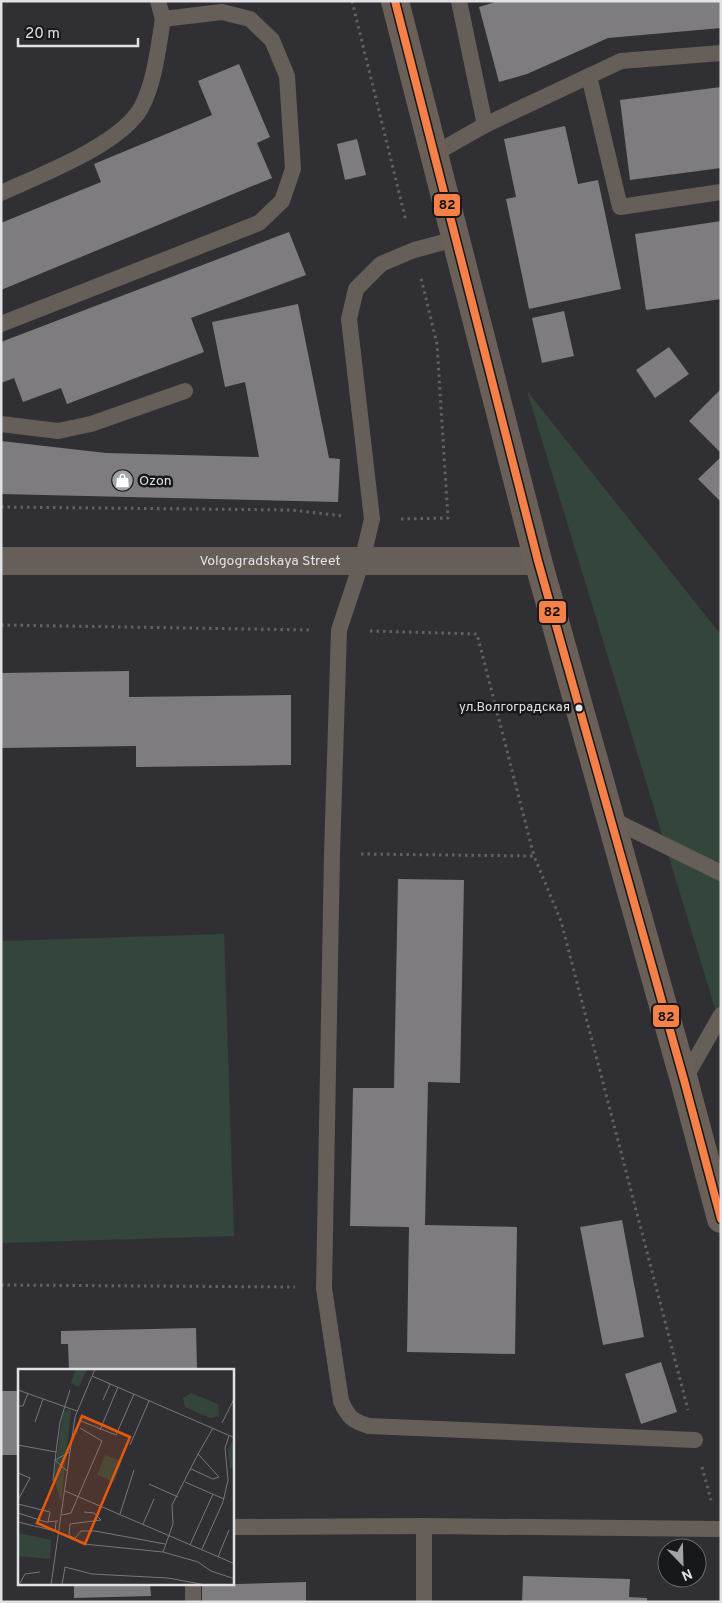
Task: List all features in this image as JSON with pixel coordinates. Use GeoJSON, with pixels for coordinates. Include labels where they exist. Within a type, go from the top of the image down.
{"type":"FeatureCollection","features":[{"type":"Feature","properties":{"kind":"street"},"geometry":{"type":"LineString","coordinates":[[395,1],[538,561],[684,1080],[721,1219]]}},
{"type":"Feature","properties":{"kind":"street","name":"Volgogradskaya Street"},"geometry":{"type":"LineString","coordinates":[[1,561],[538,561]]}},
{"type":"Feature","properties":{"kind":"lane"},"geometry":{"type":"LineString","coordinates":[[1,193],[92,150],[121,130],[140,109],[152,78],[163,19],[158,1]]}},
{"type":"Feature","properties":{"kind":"lane"},"geometry":{"type":"LineString","coordinates":[[458,1],[485,125]]}},
{"type":"Feature","properties":{"kind":"lane"},"geometry":{"type":"LineString","coordinates":[[1,324],[259,223],[282,201],[293,169],[287,76],[272,40],[250,19],[222,12],[163,19]]}},
{"type":"Feature","properties":{"kind":"lane"},"geometry":{"type":"LineString","coordinates":[[434,154],[485,125],[621,61],[721,53]]}},
{"type":"Feature","properties":{"kind":"lane"},"geometry":{"type":"LineString","coordinates":[[589,76],[620,208],[721,192]]}},
{"type":"Feature","properties":{"kind":"lane"},"geometry":{"type":"LineString","coordinates":[[456,239],[414,250],[381,264],[356,289],[349,319],[372,519],[362,561],[339,630],[332,854],[324,1288],[341,1401],[346,1414],[356,1423],[369,1426],[695,1440]]}},
{"type":"Feature","properties":{"kind":"lane"},"geometry":{"type":"LineString","coordinates":[[1,424],[58,431],[91,424],[185,391]]}},
{"type":"Feature","properties":{"kind":"lane"},"geometry":{"type":"LineString","coordinates":[[611,819],[721,873]]}},
{"type":"Feature","properties":{"kind":"lane"},"geometry":{"type":"LineString","coordinates":[[684,1080],[721,1015]]}},
{"type":"Feature","properties":{"kind":"lane"},"geometry":{"type":"LineString","coordinates":[[234,1527],[424,1526],[718,1530]]}},
{"type":"Feature","properties":{"kind":"lane"},"geometry":{"type":"LineString","coordinates":[[424,1526],[424,1602]]}},
{"type":"Feature","properties":{"kind":"lane"},"geometry":{"type":"LineString","coordinates":[[193,1586],[193,1602]]}},
{"type":"Feature","properties":{"kind":"path"},"geometry":{"type":"LineString","coordinates":[[1,506],[292,510],[372,519],[448,518]]}},
{"type":"Feature","properties":{"kind":"path"},"geometry":{"type":"LineString","coordinates":[[1,625],[477,634],[534,856],[562,921],[718,1530]]}},
{"type":"Feature","properties":{"kind":"path"},"geometry":{"type":"LineString","coordinates":[[332,854],[534,856]]}},
{"type":"Feature","properties":{"kind":"path"},"geometry":{"type":"LineString","coordinates":[[1,1284],[324,1288]]}},
{"type":"Feature","properties":{"kind":"green space"},"geometry":{"type":"Polygon","coordinates":[[[527,391],[721,635],[721,1028],[527,391]]]}},
{"type":"Feature","properties":{"kind":"green space"},"geometry":{"type":"Polygon","coordinates":[[[224,934],[234,1236],[1,1243],[1,941],[224,934]]]}},
{"type":"Feature","properties":{"kind":"building"},"geometry":{"type":"Polygon","coordinates":[[[499,1],[721,1],[721,28],[608,38],[527,74],[499,82],[479,7],[499,1]]]}},
{"type":"Feature","properties":{"kind":"building"},"geometry":{"type":"Polygon","coordinates":[[[239,64],[270,137],[257,143],[272,178],[1,290],[1,223],[101,182],[94,164],[212,115],[198,81],[239,64]]]}},
{"type":"Feature","properties":{"kind":"building"},"geometry":{"type":"Polygon","coordinates":[[[721,87],[721,168],[630,180],[620,100],[721,87]]]}},
{"type":"Feature","properties":{"kind":"building"},"geometry":{"type":"Polygon","coordinates":[[[565,126],[578,184],[598,180],[621,289],[529,309],[506,199],[516,197],[504,139],[565,126]]]}},
{"type":"Feature","properties":{"kind":"building"},"geometry":{"type":"Polygon","coordinates":[[[357,139],[366,175],[345,180],[337,144],[357,139]]]}},
{"type":"Feature","properties":{"kind":"building"},"geometry":{"type":"Polygon","coordinates":[[[721,221],[721,299],[646,310],[635,234],[721,221]]]}},
{"type":"Feature","properties":{"kind":"building"},"geometry":{"type":"Polygon","coordinates":[[[289,232],[306,275],[191,318],[204,352],[67,404],[61,388],[23,402],[14,378],[1,383],[1,342],[289,232]]]}},
{"type":"Feature","properties":{"kind":"building"},"geometry":{"type":"Polygon","coordinates":[[[298,304],[329,458],[340,459],[338,502],[1,494],[1,441],[106,453],[259,457],[245,382],[225,387],[212,322],[298,304]]]}},
{"type":"Feature","properties":{"kind":"building"},"geometry":{"type":"Polygon","coordinates":[[[564,311],[574,356],[542,363],[532,318],[564,311]]]}},
{"type":"Feature","properties":{"kind":"building"},"geometry":{"type":"Polygon","coordinates":[[[669,347],[689,374],[655,398],[636,370],[669,347]]]}},
{"type":"Feature","properties":{"kind":"building"},"geometry":{"type":"Polygon","coordinates":[[[721,391],[721,453],[689,421],[721,391]]]}},
{"type":"Feature","properties":{"kind":"building"},"geometry":{"type":"Polygon","coordinates":[[[721,457],[721,502],[698,479],[721,457]]]}},
{"type":"Feature","properties":{"kind":"building"},"geometry":{"type":"Polygon","coordinates":[[[129,671],[129,697],[291,695],[291,765],[136,767],[136,746],[1,748],[1,673],[129,671]]]}},
{"type":"Feature","properties":{"kind":"building"},"geometry":{"type":"Polygon","coordinates":[[[398,879],[464,880],[460,1083],[428,1082],[425,1225],[517,1227],[515,1354],[407,1352],[409,1227],[350,1226],[353,1088],[394,1088],[398,879]]]}},
{"type":"Feature","properties":{"kind":"building"},"geometry":{"type":"Polygon","coordinates":[[[622,1220],[644,1337],[603,1345],[580,1227],[622,1220]]]}},
{"type":"Feature","properties":{"kind":"building"},"geometry":{"type":"Polygon","coordinates":[[[196,1328],[197,1369],[69,1369],[68,1344],[61,1344],[61,1331],[196,1328]]]}},
{"type":"Feature","properties":{"kind":"building"},"geometry":{"type":"Polygon","coordinates":[[[661,1362],[677,1412],[641,1424],[625,1374],[661,1362]]]}},
{"type":"Feature","properties":{"kind":"building"},"geometry":{"type":"Polygon","coordinates":[[[1,1391],[18,1391],[18,1455],[1,1455],[1,1391]]]}},
{"type":"Feature","properties":{"kind":"building"},"geometry":{"type":"Polygon","coordinates":[[[523,1576],[630,1579],[629,1597],[647,1598],[647,1602],[522,1602],[523,1576]]]}},
{"type":"Feature","properties":{"kind":"building"},"geometry":{"type":"Polygon","coordinates":[[[306,1582],[306,1602],[202,1602],[202,1586],[234,1586],[234,1584],[306,1582]]]}},
{"type":"Feature","properties":{"kind":"building"},"geometry":{"type":"Polygon","coordinates":[[[74,1586],[150,1586],[151,1596],[74,1598],[74,1586]]]}},
{"type":"Feature","properties":{"kind":"transit line","name":"82"},"geometry":{"type":"LineString","coordinates":[[395,1],[538,561],[684,1080],[721,1219]]}},
{"type":"Feature","properties":{"kind":"place","name":"Ozon"},"geometry":{"type":"Point","coordinates":[123,481]}},
{"type":"Feature","properties":{"kind":"place","name":"ул.Волгоградская"},"geometry":{"type":"Point","coordinates":[579,708]}}]}
